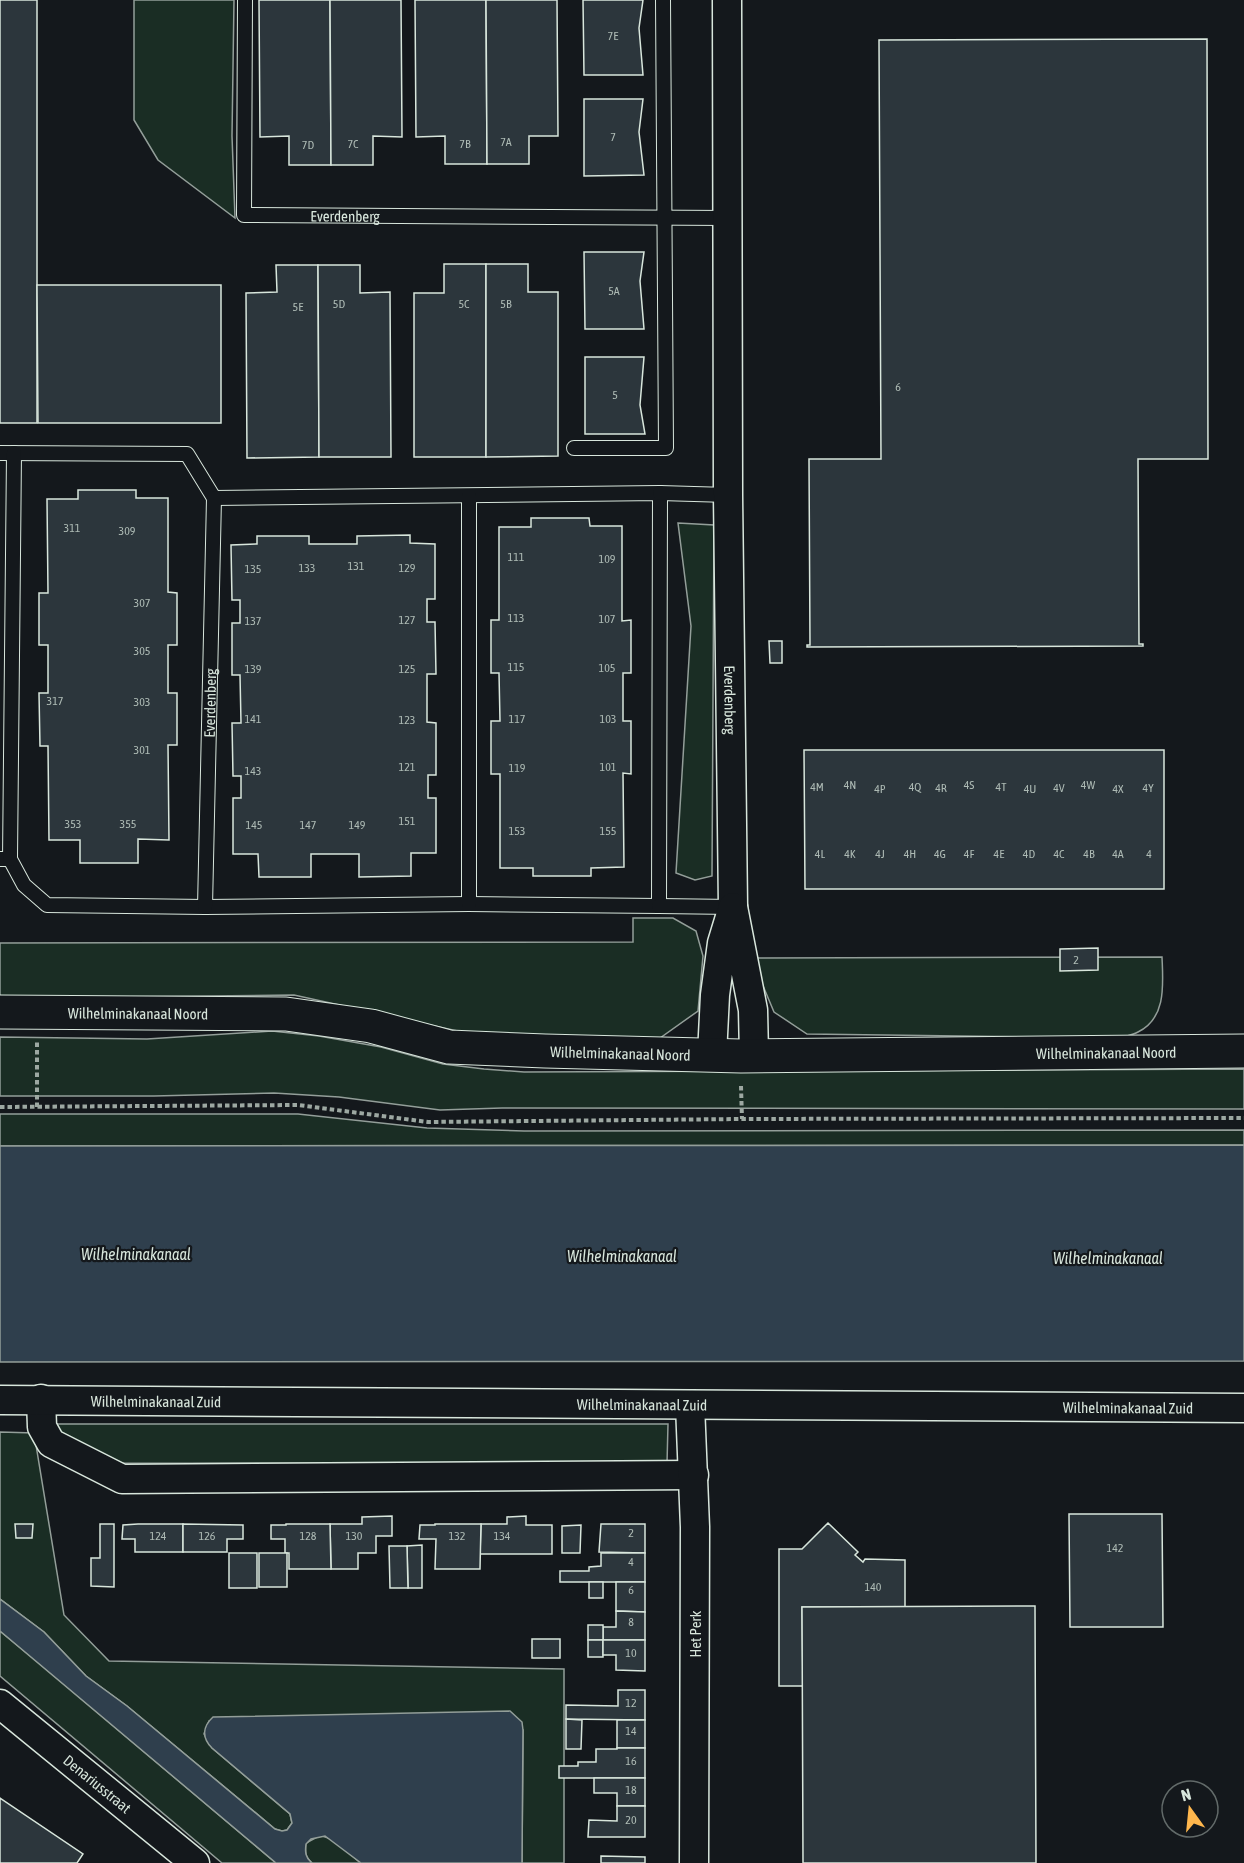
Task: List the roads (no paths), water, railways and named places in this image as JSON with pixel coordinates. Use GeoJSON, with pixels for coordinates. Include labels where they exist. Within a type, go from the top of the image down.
{"type":"FeatureCollection","features":[{"type":"Feature","properties":{"kind":"street","name":"Everdenberg"},"geometry":{"type":"LineString","coordinates":[[727,0],[728,495],[733,907],[753,1010],[754,1055]]}},
{"type":"Feature","properties":{"kind":"street","name":"Everdenberg"},"geometry":{"type":"LineString","coordinates":[[712,1055],[715,995],[722,944],[733,907]]}},
{"type":"Feature","properties":{"kind":"street","name":"Wilhelminakanaal Noord"},"geometry":{"type":"LineString","coordinates":[[0,1012],[286,1014],[370,1026],[449,1047],[712,1055],[1244,1051]]}},
{"type":"Feature","properties":{"kind":"street"},"geometry":{"type":"LineString","coordinates":[[41,1399],[42,1427],[51,1443],[122,1479],[693,1475]]}},
{"type":"Feature","properties":{"kind":"street","name":"Wilhelminakanaal Zuid"},"geometry":{"type":"LineString","coordinates":[[0,1400],[1244,1408]]}},
{"type":"Feature","properties":{"kind":"street","name":"Het Perk"},"geometry":{"type":"LineString","coordinates":[[690,1405],[695,1527],[694,1863]]}},
{"type":"Feature","properties":{"kind":"street","name":"Denariusstraat"},"geometry":{"type":"LineString","coordinates":[[0,1704],[195,1863]]}},
{"type":"Feature","properties":{"kind":"lane","name":"Everdenberg"},"geometry":{"type":"LineString","coordinates":[[245,0],[244,215],[728,218]]}},
{"type":"Feature","properties":{"kind":"lane"},"geometry":{"type":"LineString","coordinates":[[574,448],[666,448],[663,0]]}},
{"type":"Feature","properties":{"kind":"lane"},"geometry":{"type":"LineString","coordinates":[[728,495],[214,498],[187,454],[7,453],[5,859],[24,885],[47,905],[206,907],[469,904],[733,907]]}},
{"type":"Feature","properties":{"kind":"lane"},"geometry":{"type":"LineString","coordinates":[[659,906],[660,494]]}},
{"type":"Feature","properties":{"kind":"lane"},"geometry":{"type":"LineString","coordinates":[[468,496],[469,904]]}},
{"type":"Feature","properties":{"kind":"lane","name":"Everdenberg"},"geometry":{"type":"LineString","coordinates":[[206,907],[214,498]]}},
{"type":"Feature","properties":{"kind":"water","name":"Wilhelminakanaal"},"geometry":{"type":"Polygon","coordinates":[[[1244,1145],[1244,1361],[0,1362],[0,1146],[1244,1145]]]}},
{"type":"Feature","properties":{"kind":"water"},"geometry":{"type":"Polygon","coordinates":[[[0,1599],[44,1632],[86,1676],[127,1706],[275,1829],[282,1831],[287,1830],[292,1823],[290,1814],[209,1744],[205,1736],[205,1729],[213,1717],[510,1711],[522,1722],[523,1730],[522,1863],[361,1863],[325,1836],[311,1839],[306,1844],[306,1854],[312,1863],[276,1863],[0,1631],[0,1599]]]}}]}
